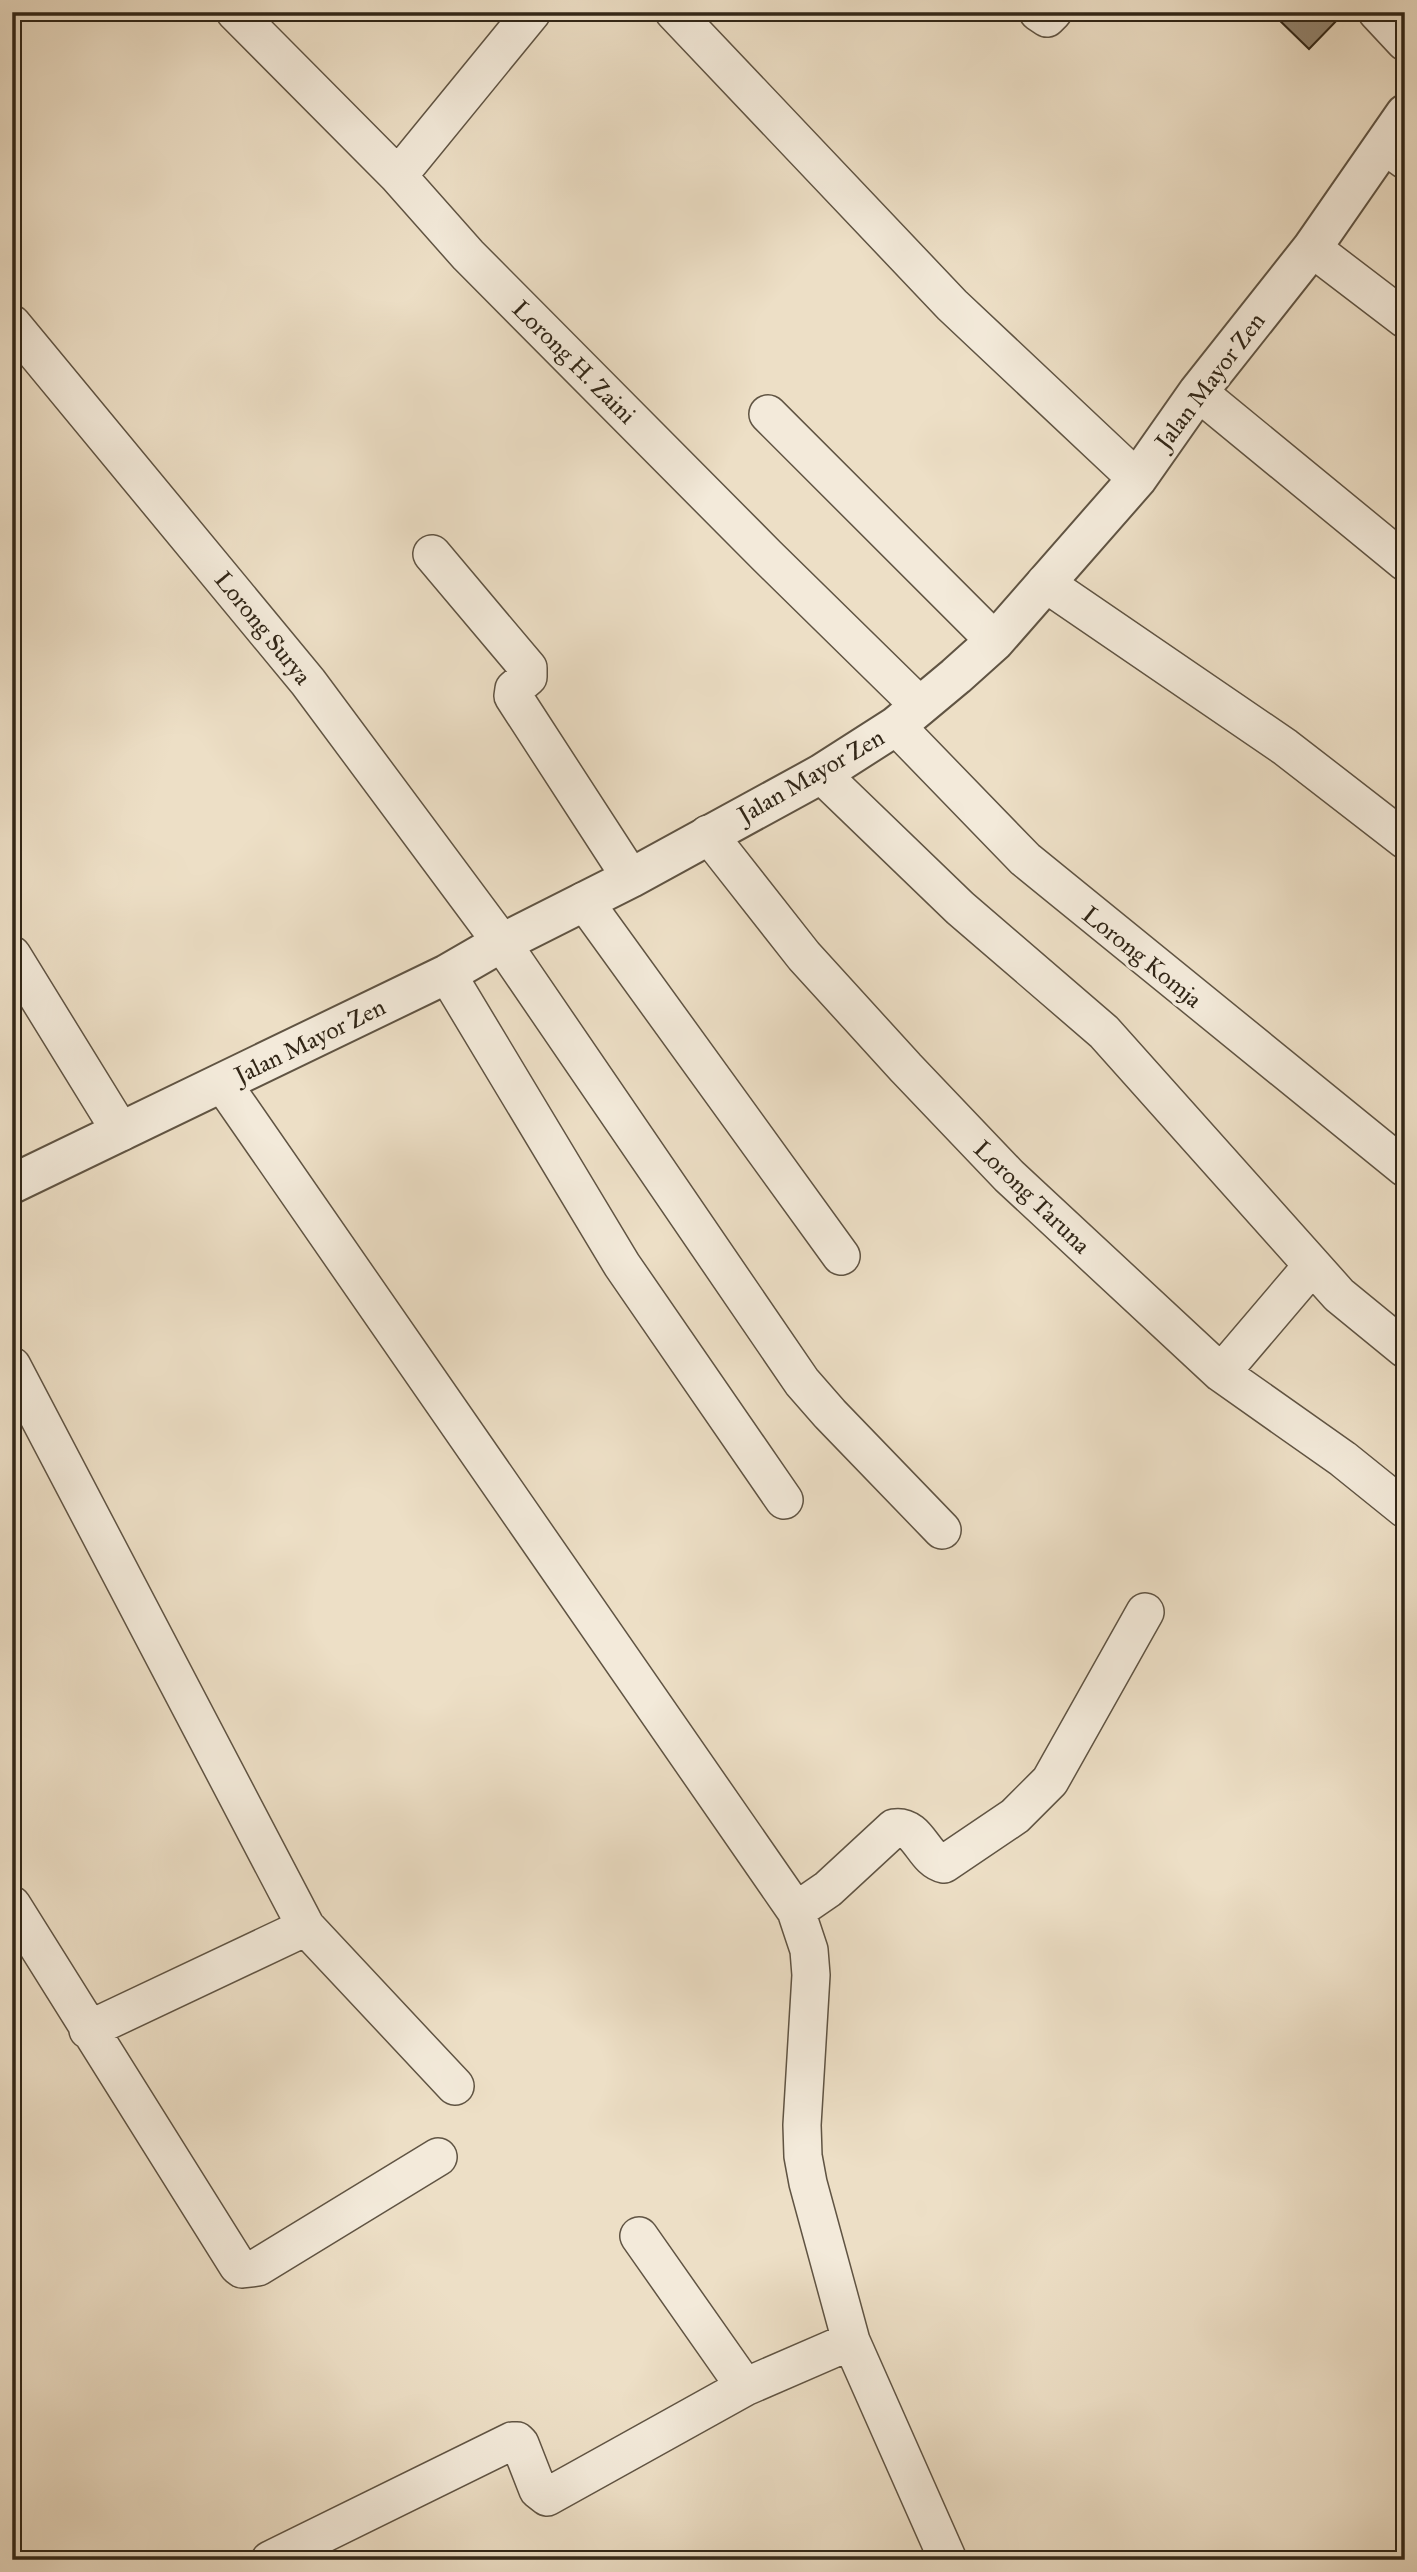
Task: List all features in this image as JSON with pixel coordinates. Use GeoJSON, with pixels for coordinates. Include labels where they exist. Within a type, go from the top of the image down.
{"type":"FeatureCollection","features":[{"type":"Feature","properties":{"kind":"street","name":"Lorong H. Zaini"},"geometry":{"type":"LineString","coordinates":[[235,12],[398,176],[468,255],[766,555],[908,716]]}},
{"type":"Feature","properties":{"kind":"street"},"geometry":{"type":"LineString","coordinates":[[398,176],[532,12]]}},
{"type":"Feature","properties":{"kind":"street"},"geometry":{"type":"LineString","coordinates":[[674,12],[952,306],[1137,479]]}},
{"type":"Feature","properties":{"kind":"street"},"geometry":{"type":"LineString","coordinates":[[1038,12],[1047,18],[1053,12]]}},
{"type":"Feature","properties":{"kind":"street"},"geometry":{"type":"LineString","coordinates":[[1377,12],[1405,42]]}},
{"type":"Feature","properties":{"kind":"street","name":"Jalan Mayor Zen"},"geometry":{"type":"LineString","coordinates":[[12,1184],[447,975],[502,943],[631,878],[821,774],[908,716],[995,641],[1137,479],[1198,392],[1398,140]]}},
{"type":"Feature","properties":{"kind":"street"},"geometry":{"type":"LineString","coordinates":[[1312,248],[1405,319]]}},
{"type":"Feature","properties":{"kind":"street","name":"Lorong Surya"},"geometry":{"type":"LineString","coordinates":[[12,324],[308,682],[502,943],[802,1382],[830,1415],[943,1530]]}},
{"type":"Feature","properties":{"kind":"street"},"geometry":{"type":"LineString","coordinates":[[1198,392],[1402,552]]}},
{"type":"Feature","properties":{"kind":"street"},"geometry":{"type":"LineString","coordinates":[[768,414],[995,641]]}},
{"type":"Feature","properties":{"kind":"street"},"geometry":{"type":"LineString","coordinates":[[432,554],[528,668],[530,674],[514,689],[513,696],[631,878]]}},
{"type":"Feature","properties":{"kind":"street"},"geometry":{"type":"LineString","coordinates":[[1045,583],[1285,747],[1405,840]]}},
{"type":"Feature","properties":{"kind":"street","name":"Lorong Komja"},"geometry":{"type":"LineString","coordinates":[[908,716],[1043,875],[1405,1168]]}},
{"type":"Feature","properties":{"kind":"street"},"geometry":{"type":"LineString","coordinates":[[821,774],[960,908],[1104,1032],[1339,1295],[1405,1349]]}},
{"type":"Feature","properties":{"kind":"street","name":"Lorong Taruna"},"geometry":{"type":"LineString","coordinates":[[708,834],[804,956],[934,1099],[1009,1176],[1221,1374],[1343,1459],[1405,1509]]}},
{"type":"Feature","properties":{"kind":"street"},"geometry":{"type":"LineString","coordinates":[[584,901],[841,1256]]}},
{"type":"Feature","properties":{"kind":"street"},"geometry":{"type":"LineString","coordinates":[[12,955],[121,1132]]}},
{"type":"Feature","properties":{"kind":"street"},"geometry":{"type":"LineString","coordinates":[[447,975],[622,1265],[784,1500]]}},
{"type":"Feature","properties":{"kind":"street"},"geometry":{"type":"LineString","coordinates":[[223,1084],[796,1911],[809,1950],[811,1975],[802,2125],[803,2156],[821,2235],[850,2341],[948,2560]]}},
{"type":"Feature","properties":{"kind":"street"},"geometry":{"type":"LineString","coordinates":[[1221,1374],[1312,1266]]}},
{"type":"Feature","properties":{"kind":"street"},"geometry":{"type":"LineString","coordinates":[[12,1366],[306,1927],[455,2086]]}},
{"type":"Feature","properties":{"kind":"street"},"geometry":{"type":"LineString","coordinates":[[796,1911],[828,1889],[894,1828],[904,1828],[911,1832],[937,1862],[944,1864],[1015,1816],[1050,1782],[1145,1612]]}},
{"type":"Feature","properties":{"kind":"street"},"geometry":{"type":"LineString","coordinates":[[14,1912],[233,2262],[242,2269],[258,2267],[438,2157]]}},
{"type":"Feature","properties":{"kind":"street"},"geometry":{"type":"LineString","coordinates":[[88,2030],[306,1927]]}},
{"type":"Feature","properties":{"kind":"street"},"geometry":{"type":"LineString","coordinates":[[639,2236],[746,2387]]}},
{"type":"Feature","properties":{"kind":"street"},"geometry":{"type":"LineString","coordinates":[[270,2560],[512,2441],[520,2444],[538,2490],[547,2497],[746,2387],[850,2341]]}},
{"type":"Feature","properties":{"kind":"building"},"geometry":{"type":"Polygon","coordinates":[[[1337,12],[1341,16],[1309,49],[1273,14],[1337,12]]]}}]}
